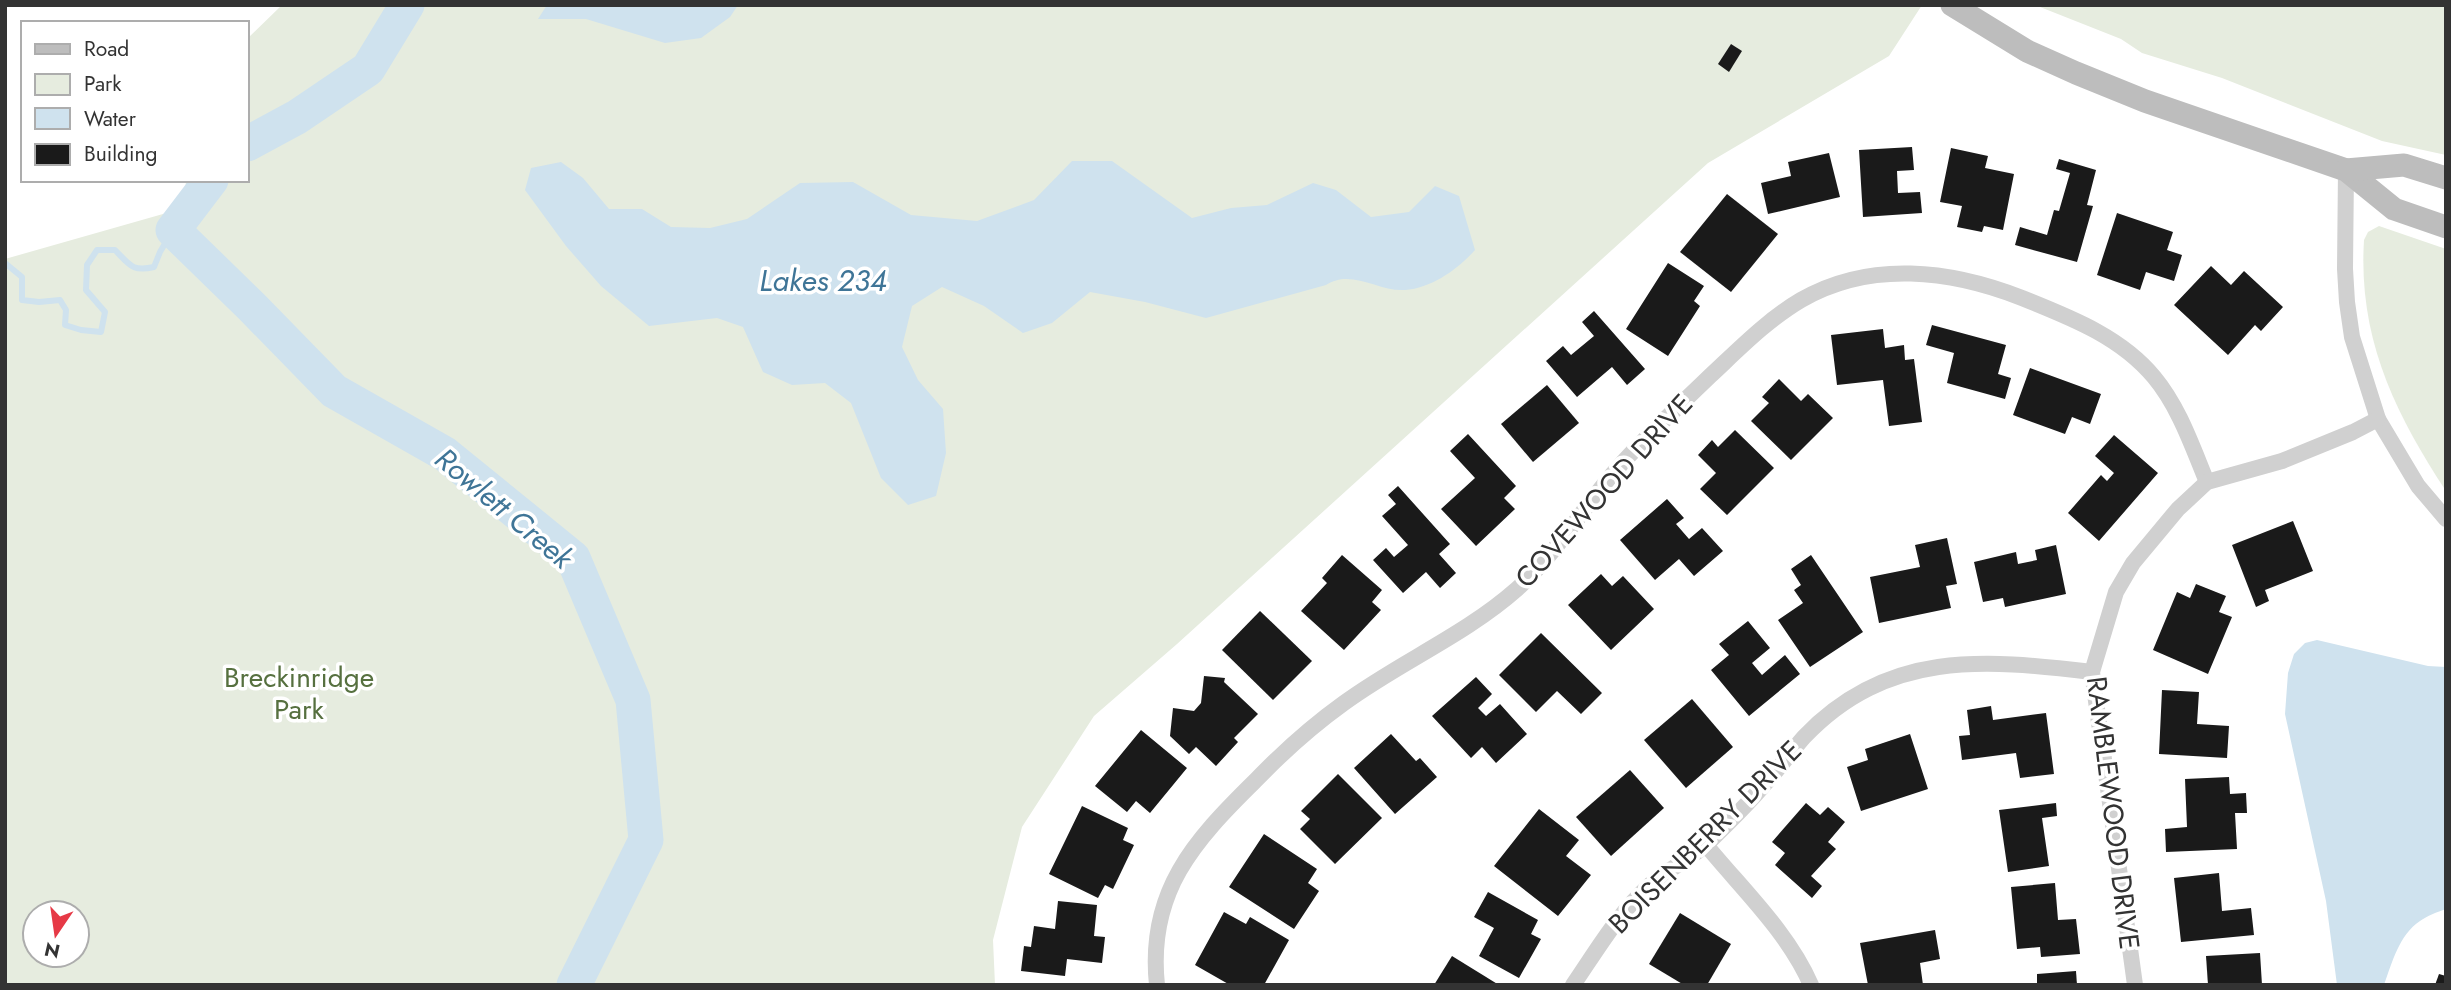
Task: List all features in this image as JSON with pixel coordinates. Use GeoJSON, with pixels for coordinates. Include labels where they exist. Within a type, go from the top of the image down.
{"type":"FeatureCollection","features":[{"type":"Feature","properties":{"kind":"main road"},"geometry":{"type":"LineString","coordinates":[[1952,5],[2027,51],[2145,101],[2346,170],[2394,209],[2446,227]]}},
{"type":"Feature","properties":{"kind":"main road"},"geometry":{"type":"LineString","coordinates":[[2346,170],[2404,165],[2446,178]]}},
{"type":"Feature","properties":{"kind":"street"},"geometry":{"type":"LineString","coordinates":[[2346,170],[2347,302],[2352,337],[2378,419],[2418,486],[2446,519]]}},
{"type":"Feature","properties":{"kind":"street","name":"COVEWOOD DRIVE"},"geometry":{"type":"LineString","coordinates":[[1157,985],[1156,942],[1163,908],[1181,864],[1211,824],[1275,760],[1344,703],[1489,611],[1519,587],[1551,554],[1614,472],[1660,424],[1733,354],[1801,300],[1829,287],[1874,276],[1911,272],[1955,277],[2011,294],[2078,320],[2127,351],[2154,377],[2179,417],[2207,482]]}},
{"type":"Feature","properties":{"kind":"street","name":"RAMBLEWOOD DRIVE"},"geometry":{"type":"LineString","coordinates":[[2135,985],[2092,673],[2116,592],[2133,563],[2178,509],[2207,482],[2282,461],[2378,419]]}},
{"type":"Feature","properties":{"kind":"street","name":"BOISENBERRY DRIVE"},"geometry":{"type":"LineString","coordinates":[[1573,985],[1629,906],[1652,883],[1706,845],[1763,786],[1805,737],[1848,700],[1893,677],[1923,669],[1966,664],[2018,664],[2092,673]]}},
{"type":"Feature","properties":{"kind":"street"},"geometry":{"type":"LineString","coordinates":[[1706,845],[1786,942],[1803,967],[1811,985]]}},
{"type":"Feature","properties":{"kind":"green space","name":"Breckinridge Park"},"geometry":{"type":"Polygon","coordinates":[[[282,5],[1922,5],[1889,56],[1708,163],[1094,716],[1022,827],[993,940],[995,985],[5,985],[5,259],[184,208],[186,182],[248,182],[248,38],[282,5]]]}},
{"type":"Feature","properties":{"kind":"green space"},"geometry":{"type":"Polygon","coordinates":[[[2035,5],[2446,5],[2446,155],[2382,141],[2222,78],[2142,53],[2121,39],[2035,5]]]}},
{"type":"Feature","properties":{"kind":"green space"},"geometry":{"type":"Polygon","coordinates":[[[2379,226],[2446,249],[2446,491],[2410,432],[2383,372],[2374,341],[2367,309],[2364,240],[2368,232],[2379,226]]]}},
{"type":"Feature","properties":{"kind":"water"},"geometry":{"type":"Polygon","coordinates":[[[547,5],[738,5],[730,17],[701,38],[665,43],[586,19],[538,19],[547,5]]]}},
{"type":"Feature","properties":{"kind":"water","name":"Lakes 234"},"geometry":{"type":"Polygon","coordinates":[[[1072,161],[1112,161],[1192,218],[1231,208],[1267,205],[1313,183],[1336,190],[1371,217],[1409,212],[1435,186],[1459,196],[1475,250],[1461,264],[1425,286],[1395,290],[1355,280],[1336,280],[1206,318],[1145,302],[1090,292],[1052,323],[1023,333],[984,306],[942,287],[912,306],[902,347],[918,380],[943,409],[946,453],[936,496],[908,505],[881,478],[851,403],[825,383],[792,385],[763,372],[743,327],[717,318],[649,326],[601,286],[566,246],[525,190],[531,168],[561,162],[583,178],[609,209],[642,209],[671,227],[710,228],[747,219],[800,183],[853,182],[911,215],[977,221],[1034,200],[1072,161]]]}},
{"type":"Feature","properties":{"kind":"water"},"geometry":{"type":"Polygon","coordinates":[[[2317,640],[2428,666],[2446,667],[2446,909],[2423,919],[2407,934],[2397,950],[2384,985],[2337,985],[2326,901],[2285,714],[2288,673],[2294,654],[2305,643],[2317,640]]]}},
{"type":"Feature","properties":{"kind":"building"},"geometry":{"type":"Polygon","coordinates":[[[1731,44],[1742,51],[1729,72],[1718,64],[1731,44]]]}},
{"type":"Feature","properties":{"kind":"building"},"geometry":{"type":"Polygon","coordinates":[[[1912,147],[1914,170],[1897,171],[1898,193],[1920,192],[1922,213],[1863,217],[1859,150],[1912,147]]]}},
{"type":"Feature","properties":{"kind":"building"},"geometry":{"type":"Polygon","coordinates":[[[1951,148],[1988,156],[1985,168],[2014,174],[2003,230],[1984,226],[1982,232],[1957,227],[1962,206],[1940,202],[1951,148]]]}},
{"type":"Feature","properties":{"kind":"building"},"geometry":{"type":"Polygon","coordinates":[[[1829,153],[1840,197],[1768,214],[1761,183],[1791,176],[1788,162],[1829,153]]]}},
{"type":"Feature","properties":{"kind":"building"},"geometry":{"type":"Polygon","coordinates":[[[2059,159],[2096,170],[2087,205],[2093,206],[2077,262],[2015,245],[2020,227],[2047,235],[2054,210],[2059,211],[2070,173],[2056,169],[2059,159]]]}},
{"type":"Feature","properties":{"kind":"building"},"geometry":{"type":"Polygon","coordinates":[[[1727,194],[1778,234],[1731,292],[1680,252],[1727,194]]]}},
{"type":"Feature","properties":{"kind":"building"},"geometry":{"type":"Polygon","coordinates":[[[2117,213],[2173,232],[2167,250],[2182,255],[2174,281],[2146,272],[2140,290],[2097,275],[2117,213]]]}},
{"type":"Feature","properties":{"kind":"building"},"geometry":{"type":"Polygon","coordinates":[[[1668,263],[1704,286],[1694,301],[1700,306],[1668,356],[1626,329],[1668,263]]]}},
{"type":"Feature","properties":{"kind":"building"},"geometry":{"type":"Polygon","coordinates":[[[2211,266],[2231,285],[2244,271],[2283,307],[2261,331],[2255,325],[2228,355],[2174,305],[2211,266]]]}},
{"type":"Feature","properties":{"kind":"building"},"geometry":{"type":"Polygon","coordinates":[[[1594,311],[1645,369],[1627,385],[1612,367],[1577,397],[1546,361],[1563,346],[1571,355],[1594,336],[1582,322],[1594,311]]]}},
{"type":"Feature","properties":{"kind":"building"},"geometry":{"type":"Polygon","coordinates":[[[1932,325],[2006,345],[1998,374],[2011,378],[2005,399],[1947,383],[1954,353],[1926,345],[1932,325]]]}},
{"type":"Feature","properties":{"kind":"building"},"geometry":{"type":"Polygon","coordinates":[[[1883,329],[1885,348],[1904,345],[1905,360],[1914,359],[1922,422],[1889,426],[1883,380],[1837,385],[1831,335],[1883,329]]]}},
{"type":"Feature","properties":{"kind":"building"},"geometry":{"type":"Polygon","coordinates":[[[2030,368],[2101,394],[2090,424],[2072,417],[2065,434],[2013,415],[2030,368]]]}},
{"type":"Feature","properties":{"kind":"building"},"geometry":{"type":"Polygon","coordinates":[[[1779,379],[1801,401],[1808,394],[1833,418],[1791,460],[1751,421],[1769,403],[1762,397],[1779,379]]]}},
{"type":"Feature","properties":{"kind":"building"},"geometry":{"type":"Polygon","coordinates":[[[1547,385],[1579,423],[1533,462],[1501,424],[1547,385]]]}},
{"type":"Feature","properties":{"kind":"building"},"geometry":{"type":"Polygon","coordinates":[[[1735,430],[1774,468],[1727,515],[1700,489],[1716,473],[1698,455],[1712,440],[1718,447],[1735,430]]]}},
{"type":"Feature","properties":{"kind":"building"},"geometry":{"type":"Polygon","coordinates":[[[1468,434],[1516,486],[1504,498],[1515,509],[1476,546],[1441,509],[1475,478],[1450,451],[1468,434]]]}},
{"type":"Feature","properties":{"kind":"building"},"geometry":{"type":"Polygon","coordinates":[[[2114,435],[2158,473],[2099,541],[2068,513],[2101,475],[2107,481],[2114,473],[2095,456],[2114,435]]]}},
{"type":"Feature","properties":{"kind":"building"},"geometry":{"type":"Polygon","coordinates":[[[1398,486],[1450,544],[1439,554],[1456,573],[1440,588],[1426,572],[1403,593],[1373,560],[1386,548],[1394,557],[1408,545],[1382,516],[1396,504],[1388,495],[1398,486]]]}},
{"type":"Feature","properties":{"kind":"building"},"geometry":{"type":"Polygon","coordinates":[[[1667,499],[1684,518],[1676,524],[1689,539],[1702,528],[1723,551],[1694,576],[1679,559],[1655,580],[1620,540],[1667,499]]]}},
{"type":"Feature","properties":{"kind":"building"},"geometry":{"type":"Polygon","coordinates":[[[2293,521],[2313,571],[2265,590],[2269,601],[2256,607],[2232,545],[2293,521]]]}},
{"type":"Feature","properties":{"kind":"building"},"geometry":{"type":"Polygon","coordinates":[[[1947,538],[1957,584],[1946,586],[1951,608],[1879,623],[1870,577],[1920,567],[1915,545],[1947,538]]]}},
{"type":"Feature","properties":{"kind":"building"},"geometry":{"type":"Polygon","coordinates":[[[2056,545],[2066,594],[2005,607],[2003,598],[1983,602],[1974,562],[2016,552],[2018,564],[2037,560],[2035,550],[2056,545]]]}},
{"type":"Feature","properties":{"kind":"building"},"geometry":{"type":"Polygon","coordinates":[[[1342,555],[1382,590],[1372,602],[1381,610],[1344,650],[1301,611],[1327,583],[1322,578],[1342,555]]]}},
{"type":"Feature","properties":{"kind":"building"},"geometry":{"type":"Polygon","coordinates":[[[1811,555],[1863,632],[1810,667],[1778,620],[1803,603],[1794,590],[1801,585],[1791,569],[1811,555]]]}},
{"type":"Feature","properties":{"kind":"building"},"geometry":{"type":"Polygon","coordinates":[[[1601,574],[1612,586],[1623,576],[1654,609],[1611,650],[1568,605],[1601,574]]]}},
{"type":"Feature","properties":{"kind":"building"},"geometry":{"type":"Polygon","coordinates":[[[2196,584],[2226,596],[2219,612],[2232,617],[2208,674],[2153,650],[2177,592],[2190,598],[2196,584]]]}},
{"type":"Feature","properties":{"kind":"building"},"geometry":{"type":"Polygon","coordinates":[[[1260,611],[1312,661],[1273,700],[1222,650],[1260,611]]]}},
{"type":"Feature","properties":{"kind":"building"},"geometry":{"type":"Polygon","coordinates":[[[1748,621],[1770,648],[1752,663],[1762,675],[1785,655],[1800,674],[1749,716],[1711,670],[1729,655],[1719,644],[1748,621]]]}},
{"type":"Feature","properties":{"kind":"building"},"geometry":{"type":"Polygon","coordinates":[[[1541,633],[1602,693],[1581,714],[1557,691],[1536,712],[1499,675],[1541,633]]]}},
{"type":"Feature","properties":{"kind":"building"},"geometry":{"type":"Polygon","coordinates":[[[1204,676],[1225,678],[1224,682],[1258,714],[1234,738],[1238,742],[1216,766],[1196,747],[1189,754],[1170,736],[1173,708],[1194,711],[1201,703],[1204,676]]]}},
{"type":"Feature","properties":{"kind":"building"},"geometry":{"type":"Polygon","coordinates":[[[1476,677],[1492,694],[1478,708],[1486,716],[1500,704],[1527,734],[1496,763],[1482,747],[1471,758],[1432,716],[1476,677]]]}},
{"type":"Feature","properties":{"kind":"building"},"geometry":{"type":"Polygon","coordinates":[[[2162,690],[2199,692],[2197,724],[2229,726],[2227,758],[2159,754],[2162,690]]]}},
{"type":"Feature","properties":{"kind":"building"},"geometry":{"type":"Polygon","coordinates":[[[1692,699],[1733,747],[1686,788],[1644,740],[1692,699]]]}},
{"type":"Feature","properties":{"kind":"building"},"geometry":{"type":"Polygon","coordinates":[[[1991,706],[1993,720],[2046,713],[2054,774],[2020,778],[2016,753],[1962,760],[1959,736],[1970,735],[1967,710],[1991,706]]]}},
{"type":"Feature","properties":{"kind":"building"},"geometry":{"type":"Polygon","coordinates":[[[1141,730],[1187,768],[1150,813],[1136,801],[1127,812],[1095,786],[1141,730]]]}},
{"type":"Feature","properties":{"kind":"building"},"geometry":{"type":"Polygon","coordinates":[[[1391,734],[1416,761],[1420,758],[1437,777],[1395,814],[1354,768],[1391,734]]]}},
{"type":"Feature","properties":{"kind":"building"},"geometry":{"type":"Polygon","coordinates":[[[1910,734],[1928,789],[1861,811],[1847,767],[1868,760],[1865,749],[1910,734]]]}},
{"type":"Feature","properties":{"kind":"building"},"geometry":{"type":"Polygon","coordinates":[[[1630,770],[1664,808],[1611,856],[1576,817],[1630,770]]]}},
{"type":"Feature","properties":{"kind":"building"},"geometry":{"type":"Polygon","coordinates":[[[1338,774],[1382,818],[1335,864],[1300,829],[1310,819],[1301,811],[1338,774]]]}},
{"type":"Feature","properties":{"kind":"building"},"geometry":{"type":"Polygon","coordinates":[[[2229,777],[2230,794],[2246,793],[2247,813],[2235,813],[2237,849],[2166,852],[2165,829],[2187,827],[2185,779],[2229,777]]]}},
{"type":"Feature","properties":{"kind":"building"},"geometry":{"type":"Polygon","coordinates":[[[1806,803],[1820,815],[1828,807],[1845,822],[1828,842],[1836,849],[1811,876],[1822,886],[1812,898],[1775,865],[1785,853],[1772,842],[1806,803]]]}},
{"type":"Feature","properties":{"kind":"building"},"geometry":{"type":"Polygon","coordinates":[[[2056,803],[2057,816],[2042,818],[2049,866],[2008,872],[1999,810],[2056,803]]]}},
{"type":"Feature","properties":{"kind":"building"},"geometry":{"type":"Polygon","coordinates":[[[1082,806],[1128,828],[1123,840],[1134,845],[1113,889],[1105,885],[1098,898],[1049,874],[1082,806]]]}},
{"type":"Feature","properties":{"kind":"building"},"geometry":{"type":"Polygon","coordinates":[[[1539,809],[1579,840],[1566,856],[1591,875],[1558,916],[1494,866],[1539,809]]]}},
{"type":"Feature","properties":{"kind":"building"},"geometry":{"type":"Polygon","coordinates":[[[1264,834],[1317,869],[1308,883],[1319,891],[1294,929],[1229,887],[1264,834]]]}},
{"type":"Feature","properties":{"kind":"building"},"geometry":{"type":"Polygon","coordinates":[[[2219,873],[2222,911],[2251,908],[2254,935],[2181,942],[2174,878],[2219,873]]]}},
{"type":"Feature","properties":{"kind":"building"},"geometry":{"type":"Polygon","coordinates":[[[2055,883],[2058,920],[2076,919],[2080,954],[2041,957],[2040,947],[2017,949],[2011,887],[2055,883]]]}},
{"type":"Feature","properties":{"kind":"building"},"geometry":{"type":"Polygon","coordinates":[[[1488,892],[1538,920],[1531,934],[1541,939],[1519,978],[1479,956],[1494,928],[1474,917],[1488,892]]]}},
{"type":"Feature","properties":{"kind":"building"},"geometry":{"type":"Polygon","coordinates":[[[1058,901],[1097,905],[1094,936],[1105,937],[1102,963],[1067,959],[1065,976],[1021,971],[1024,946],[1031,947],[1034,926],[1055,929],[1058,901]]]}},
{"type":"Feature","properties":{"kind":"building"},"geometry":{"type":"Polygon","coordinates":[[[1224,912],[1246,924],[1250,917],[1289,940],[1264,985],[1230,985],[1195,965],[1224,912]]]}},
{"type":"Feature","properties":{"kind":"building"},"geometry":{"type":"Polygon","coordinates":[[[1680,913],[1731,944],[1707,985],[1684,985],[1649,964],[1680,913]]]}},
{"type":"Feature","properties":{"kind":"building"},"geometry":{"type":"Polygon","coordinates":[[[1935,930],[1940,959],[1920,963],[1923,985],[1868,985],[1860,943],[1935,930]]]}},
{"type":"Feature","properties":{"kind":"building"},"geometry":{"type":"Polygon","coordinates":[[[2260,953],[2262,985],[2208,985],[2206,956],[2260,953]]]}},
{"type":"Feature","properties":{"kind":"building"},"geometry":{"type":"Polygon","coordinates":[[[1452,956],[1499,985],[1434,985],[1452,956]]]}},
{"type":"Feature","properties":{"kind":"building"},"geometry":{"type":"Polygon","coordinates":[[[2076,971],[2077,985],[2037,985],[2037,974],[2076,971]]]}},
{"type":"Feature","properties":{"kind":"building"},"geometry":{"type":"Polygon","coordinates":[[[2439,974],[2446,976],[2446,985],[2435,985],[2439,974]]]}},
{"type":"Feature","properties":{"kind":"waterway","name":"Rowlett Creek"},"geometry":{"type":"LineString","coordinates":[[248,143],[297,117],[368,69],[407,5]]}},
{"type":"Feature","properties":{"kind":"waterway","name":"Rowlett Creek"},"geometry":{"type":"LineString","coordinates":[[209,182],[173,230],[334,391],[445,454],[573,558],[633,700],[646,840],[574,985]]}},
{"type":"Feature","properties":{"kind":"waterway"},"geometry":{"type":"LineString","coordinates":[[5,263],[22,277],[22,300],[60,300],[66,310],[65,325],[101,332],[105,312],[86,290],[87,265],[97,250],[115,250],[136,268],[154,267],[173,230]]}}]}
